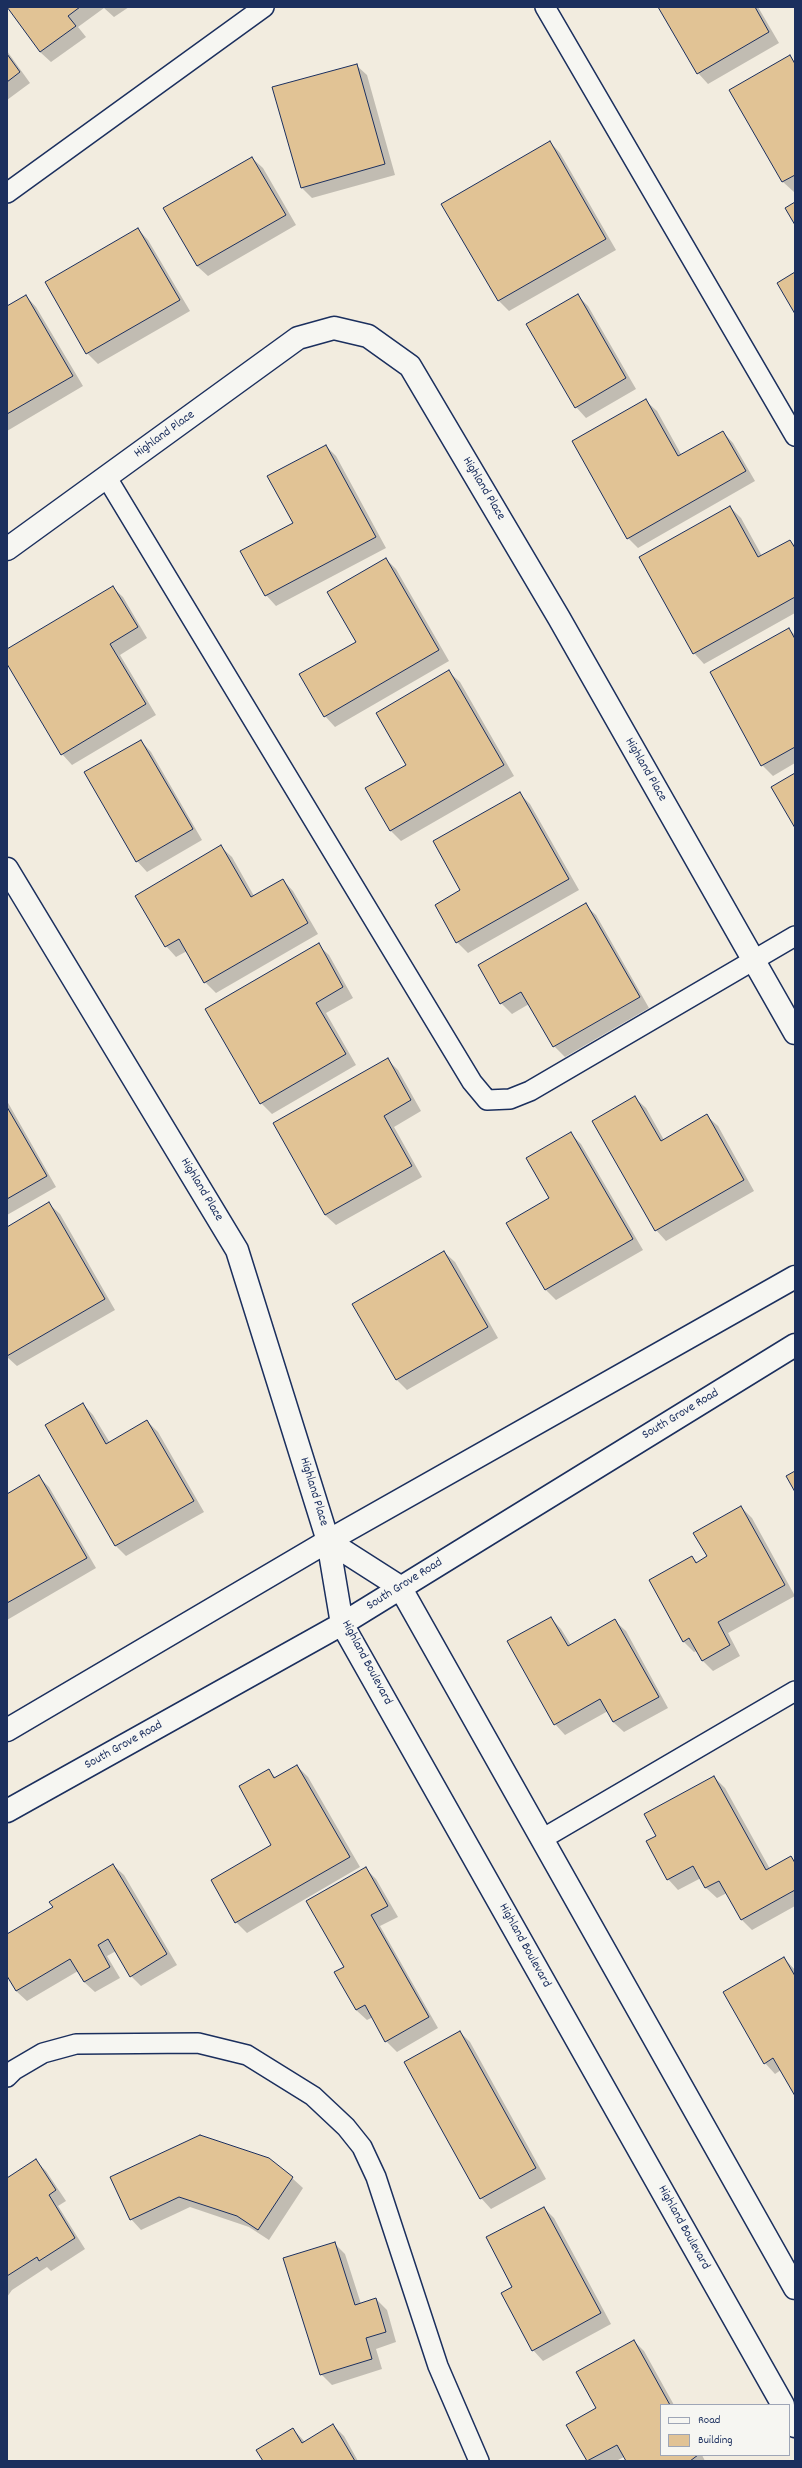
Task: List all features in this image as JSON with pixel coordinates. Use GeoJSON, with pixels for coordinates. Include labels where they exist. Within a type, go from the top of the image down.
{"type":"FeatureCollection","features":[{"type":"Feature","properties":{"kind":"street","name":"Highland Place"},"geometry":{"type":"LineString","coordinates":[[7,549],[107,478],[298,338],[334,328],[368,336],[410,366],[559,618],[795,1033]]}},
{"type":"Feature","properties":{"kind":"street","name":"Highland Place"},"geometry":{"type":"LineString","coordinates":[[7,869],[237,1250],[328,1541]]}},
{"type":"Feature","properties":{"kind":"street"},"geometry":{"type":"LineString","coordinates":[[7,1730],[328,1541],[795,1277]]}},
{"type":"Feature","properties":{"kind":"street","name":"South Grove Road"},"geometry":{"type":"LineString","coordinates":[[7,1811],[342,1624],[795,1345]]}},
{"type":"Feature","properties":{"kind":"street"},"geometry":{"type":"LineString","coordinates":[[328,1541],[400,1587],[795,2288]]}},
{"type":"Feature","properties":{"kind":"street","name":"Highland Boulevard"},"geometry":{"type":"LineString","coordinates":[[328,1541],[342,1624],[782,2404]]}},
{"type":"Feature","properties":{"kind":"lane"},"geometry":{"type":"LineString","coordinates":[[7,193],[264,7]]}},
{"type":"Feature","properties":{"kind":"lane"},"geometry":{"type":"LineString","coordinates":[[545,7],[795,436]]}},
{"type":"Feature","properties":{"kind":"lane"},"geometry":{"type":"LineString","coordinates":[[107,478],[472,1082],[487,1100],[510,1099],[530,1091],[795,936]]}},
{"type":"Feature","properties":{"kind":"lane"},"geometry":{"type":"LineString","coordinates":[[542,1839],[793,1698]]}},
{"type":"Feature","properties":{"kind":"lane"},"geometry":{"type":"LineString","coordinates":[[7,2077],[14,2070],[43,2053],[76,2044],[198,2043],[247,2055],[313,2096],[346,2127],[362,2147],[376,2177],[438,2366],[479,2461]]}},
{"type":"Feature","properties":{"kind":"building"},"geometry":{"type":"Polygon","coordinates":[[[7,7],[80,7],[68,16],[76,26],[40,52],[7,7]]]}},
{"type":"Feature","properties":{"kind":"building"},"geometry":{"type":"Polygon","coordinates":[[[658,7],[755,7],[769,32],[697,74],[658,7]]]}},
{"type":"Feature","properties":{"kind":"building"},"geometry":{"type":"Polygon","coordinates":[[[7,54],[20,72],[7,82],[7,54]]]}},
{"type":"Feature","properties":{"kind":"building"},"geometry":{"type":"Polygon","coordinates":[[[790,55],[795,64],[795,175],[782,182],[729,90],[790,55]]]}},
{"type":"Feature","properties":{"kind":"building"},"geometry":{"type":"Polygon","coordinates":[[[357,64],[385,164],[301,188],[272,87],[357,64]]]}},
{"type":"Feature","properties":{"kind":"building"},"geometry":{"type":"Polygon","coordinates":[[[550,141],[606,239],[498,301],[441,204],[550,141]]]}},
{"type":"Feature","properties":{"kind":"building"},"geometry":{"type":"Polygon","coordinates":[[[252,157],[286,215],[197,266],[163,208],[252,157]]]}},
{"type":"Feature","properties":{"kind":"building"},"geometry":{"type":"Polygon","coordinates":[[[795,202],[795,225],[785,208],[795,202]]]}},
{"type":"Feature","properties":{"kind":"building"},"geometry":{"type":"Polygon","coordinates":[[[138,228],[180,300],[86,354],[45,282],[138,228]]]}},
{"type":"Feature","properties":{"kind":"building"},"geometry":{"type":"Polygon","coordinates":[[[795,272],[795,314],[777,283],[795,272]]]}},
{"type":"Feature","properties":{"kind":"building"},"geometry":{"type":"Polygon","coordinates":[[[578,294],[626,378],[575,408],[526,324],[578,294]]]}},
{"type":"Feature","properties":{"kind":"building"},"geometry":{"type":"Polygon","coordinates":[[[26,295],[73,376],[7,414],[7,306],[26,295]]]}},
{"type":"Feature","properties":{"kind":"building"},"geometry":{"type":"Polygon","coordinates":[[[646,399],[678,456],[723,431],[746,471],[627,539],[572,441],[646,399]]]}},
{"type":"Feature","properties":{"kind":"building"},"geometry":{"type":"Polygon","coordinates":[[[326,445],[376,537],[265,596],[240,551],[293,523],[267,476],[326,445]]]}},
{"type":"Feature","properties":{"kind":"building"},"geometry":{"type":"Polygon","coordinates":[[[730,506],[758,557],[790,540],[795,548],[795,597],[693,654],[639,557],[730,506]]]}},
{"type":"Feature","properties":{"kind":"building"},"geometry":{"type":"Polygon","coordinates":[[[386,558],[439,650],[324,717],[299,674],[356,642],[327,592],[386,558]]]}},
{"type":"Feature","properties":{"kind":"building"},"geometry":{"type":"Polygon","coordinates":[[[113,586],[138,627],[110,644],[146,704],[61,755],[7,664],[7,649],[113,586]]]}},
{"type":"Feature","properties":{"kind":"building"},"geometry":{"type":"Polygon","coordinates":[[[789,628],[795,639],[795,747],[761,766],[710,672],[789,628]]]}},
{"type":"Feature","properties":{"kind":"building"},"geometry":{"type":"Polygon","coordinates":[[[449,670],[504,765],[390,831],[365,788],[406,765],[376,713],[449,670]]]}},
{"type":"Feature","properties":{"kind":"building"},"geometry":{"type":"Polygon","coordinates":[[[141,740],[193,829],[136,862],[84,772],[141,740]]]}},
{"type":"Feature","properties":{"kind":"building"},"geometry":{"type":"Polygon","coordinates":[[[795,773],[795,828],[771,787],[795,773]]]}},
{"type":"Feature","properties":{"kind":"building"},"geometry":{"type":"Polygon","coordinates":[[[520,792],[569,879],[456,943],[435,905],[460,890],[433,841],[520,792]]]}},
{"type":"Feature","properties":{"kind":"building"},"geometry":{"type":"Polygon","coordinates":[[[221,845],[251,897],[283,879],[308,923],[204,983],[179,939],[165,947],[135,896],[221,845]]]}},
{"type":"Feature","properties":{"kind":"building"},"geometry":{"type":"Polygon","coordinates":[[[586,903],[640,997],[553,1047],[521,992],[500,1004],[478,965],[586,903]]]}},
{"type":"Feature","properties":{"kind":"building"},"geometry":{"type":"Polygon","coordinates":[[[319,943],[343,987],[316,1003],[346,1054],[260,1104],[205,1009],[319,943]]]}},
{"type":"Feature","properties":{"kind":"building"},"geometry":{"type":"Polygon","coordinates":[[[388,1058],[411,1100],[384,1116],[412,1166],[325,1215],[273,1123],[388,1058]]]}},
{"type":"Feature","properties":{"kind":"building"},"geometry":{"type":"Polygon","coordinates":[[[635,1096],[661,1141],[707,1114],[744,1180],[655,1231],[592,1121],[635,1096]]]}},
{"type":"Feature","properties":{"kind":"building"},"geometry":{"type":"Polygon","coordinates":[[[7,1107],[47,1176],[7,1199],[7,1107]]]}},
{"type":"Feature","properties":{"kind":"building"},"geometry":{"type":"Polygon","coordinates":[[[571,1132],[633,1239],[545,1290],[506,1223],[549,1198],[526,1158],[571,1132]]]}},
{"type":"Feature","properties":{"kind":"building"},"geometry":{"type":"Polygon","coordinates":[[[49,1202],[105,1299],[7,1356],[7,1227],[49,1202]]]}},
{"type":"Feature","properties":{"kind":"building"},"geometry":{"type":"Polygon","coordinates":[[[444,1251],[488,1327],[396,1380],[352,1304],[444,1251]]]}},
{"type":"Feature","properties":{"kind":"building"},"geometry":{"type":"Polygon","coordinates":[[[83,1403],[106,1444],[147,1420],[194,1501],[115,1546],[45,1425],[83,1403]]]}},
{"type":"Feature","properties":{"kind":"building"},"geometry":{"type":"Polygon","coordinates":[[[795,1471],[795,1492],[786,1476],[795,1471]]]}},
{"type":"Feature","properties":{"kind":"building"},"geometry":{"type":"Polygon","coordinates":[[[39,1475],[87,1558],[7,1603],[7,1494],[39,1475]]]}},
{"type":"Feature","properties":{"kind":"building"},"geometry":{"type":"Polygon","coordinates":[[[741,1506],[785,1585],[718,1622],[730,1645],[702,1661],[689,1638],[683,1642],[649,1580],[692,1556],[696,1563],[707,1556],[693,1533],[741,1506]]]}},
{"type":"Feature","properties":{"kind":"building"},"geometry":{"type":"Polygon","coordinates":[[[551,1617],[568,1646],[615,1619],[659,1697],[613,1722],[600,1699],[554,1725],[507,1641],[551,1617]]]}},
{"type":"Feature","properties":{"kind":"building"},"geometry":{"type":"Polygon","coordinates":[[[297,1765],[350,1857],[235,1923],[211,1880],[271,1845],[239,1786],[269,1769],[274,1778],[297,1765]]]}},
{"type":"Feature","properties":{"kind":"building"},"geometry":{"type":"Polygon","coordinates":[[[714,1776],[766,1870],[791,1856],[795,1863],[795,1890],[741,1920],[719,1881],[705,1888],[693,1866],[667,1880],[646,1841],[656,1836],[644,1814],[714,1776]]]}},
{"type":"Feature","properties":{"kind":"building"},"geometry":{"type":"Polygon","coordinates":[[[113,1864],[167,1954],[130,1977],[108,1939],[98,1945],[110,1967],[84,1982],[70,1959],[16,1991],[7,1976],[7,1934],[53,1907],[49,1902],[113,1864]]]}},
{"type":"Feature","properties":{"kind":"building"},"geometry":{"type":"Polygon","coordinates":[[[366,1867],[388,1906],[371,1915],[429,2017],[385,2042],[365,2005],[356,2010],[334,1972],[344,1967],[306,1901],[366,1867]]]}},
{"type":"Feature","properties":{"kind":"building"},"geometry":{"type":"Polygon","coordinates":[[[784,1957],[795,1976],[795,2096],[773,2058],[764,2064],[723,1992],[784,1957]]]}},
{"type":"Feature","properties":{"kind":"building"},"geometry":{"type":"Polygon","coordinates":[[[460,2031],[536,2168],[480,2199],[404,2062],[460,2031]]]}},
{"type":"Feature","properties":{"kind":"building"},"geometry":{"type":"Polygon","coordinates":[[[200,2135],[269,2158],[293,2177],[258,2230],[237,2216],[179,2197],[130,2220],[110,2177],[200,2135]]]}},
{"type":"Feature","properties":{"kind":"building"},"geometry":{"type":"Polygon","coordinates":[[[36,2159],[56,2190],[49,2195],[75,2238],[39,2261],[37,2257],[7,2276],[7,2178],[36,2159]]]}},
{"type":"Feature","properties":{"kind":"building"},"geometry":{"type":"Polygon","coordinates":[[[544,2207],[601,2313],[532,2351],[501,2293],[512,2287],[486,2237],[544,2207]]]}},
{"type":"Feature","properties":{"kind":"building"},"geometry":{"type":"Polygon","coordinates":[[[335,2242],[355,2305],[376,2298],[386,2332],[366,2338],[372,2359],[320,2375],[283,2258],[335,2242]]]}},
{"type":"Feature","properties":{"kind":"building"},"geometry":{"type":"Polygon","coordinates":[[[634,2340],[669,2404],[660,2404],[660,2456],[697,2456],[690,2461],[626,2461],[617,2445],[587,2461],[566,2425],[596,2408],[576,2372],[634,2340]]]}},
{"type":"Feature","properties":{"kind":"building"},"geometry":{"type":"Polygon","coordinates":[[[333,2424],[355,2461],[263,2461],[256,2450],[293,2428],[302,2443],[333,2424]]]}}]}
